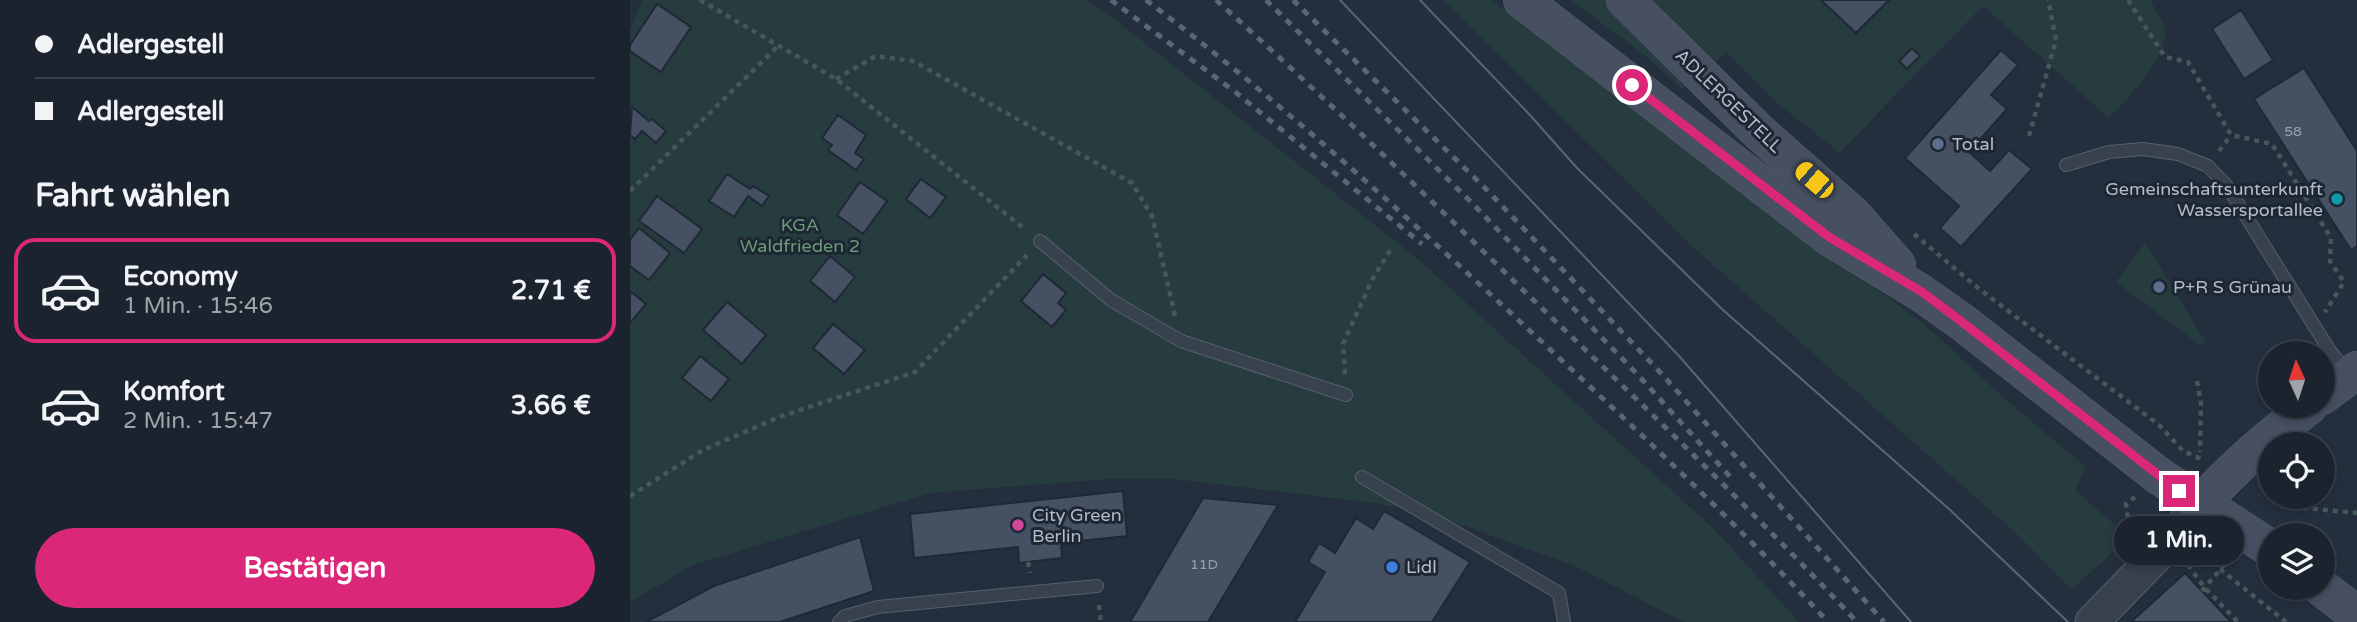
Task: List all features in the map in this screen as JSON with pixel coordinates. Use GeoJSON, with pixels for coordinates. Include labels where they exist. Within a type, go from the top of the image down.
{"type":"FeatureCollection","features":[{"type":"Feature","properties":{"kind":"main road","name":"ADLERGESTELL"},"geometry":{"type":"LineString","coordinates":[[1522,0],[1829,237],[1922,292],[2158,476],[2258,541]]}},
{"type":"Feature","properties":{"kind":"main road","name":"ADLERGESTELL"},"geometry":{"type":"LineString","coordinates":[[1625,0],[1759,132],[1853,215],[1922,292]]}},
{"type":"Feature","properties":{"kind":"main road"},"geometry":{"type":"LineString","coordinates":[[2200,505],[2213,464],[2253,451],[2294,418]]}},
{"type":"Feature","properties":{"kind":"main road"},"geometry":{"type":"LineString","coordinates":[[2335,598],[2357,615]]}},
{"type":"Feature","properties":{"kind":"street"},"geometry":{"type":"LineString","coordinates":[[2092,622],[2164,548],[2200,505]]}},
{"type":"Feature","properties":{"kind":"lane"},"geometry":{"type":"LineString","coordinates":[[2066,166],[2109,152],[2143,149],[2178,154],[2208,166],[2227,186],[2330,351],[2343,380]]}},
{"type":"Feature","properties":{"kind":"lane"},"geometry":{"type":"LineString","coordinates":[[1040,241],[1111,300],[1181,341],[1346,395]]}},
{"type":"Feature","properties":{"kind":"lane"},"geometry":{"type":"LineString","coordinates":[[1362,477],[1559,593],[1564,622]]}},
{"type":"Feature","properties":{"kind":"lane"},"geometry":{"type":"LineString","coordinates":[[839,622],[845,616],[878,607],[1097,586]]}},
{"type":"Feature","properties":{"kind":"path"},"geometry":{"type":"LineString","coordinates":[[630,496],[703,450],[779,417],[915,372],[1040,241],[836,79],[701,0]]}},
{"type":"Feature","properties":{"kind":"path"},"geometry":{"type":"LineString","coordinates":[[2029,136],[2056,40],[2048,0]]}},
{"type":"Feature","properties":{"kind":"path"},"geometry":{"type":"LineString","coordinates":[[2128,0],[2165,57],[2188,62],[2231,135],[2272,144],[2331,238],[2330,261],[2344,282],[2324,314],[2312,322]]}},
{"type":"Feature","properties":{"kind":"path"},"geometry":{"type":"LineString","coordinates":[[630,191],[779,45]]}},
{"type":"Feature","properties":{"kind":"path"},"geometry":{"type":"LineString","coordinates":[[836,79],[876,56],[913,61],[1132,183],[1152,216],[1181,341]]}},
{"type":"Feature","properties":{"kind":"path"},"geometry":{"type":"LineString","coordinates":[[1910,230],[1978,288],[2159,425],[2183,450],[2213,464]]}},
{"type":"Feature","properties":{"kind":"path"},"geometry":{"type":"LineString","coordinates":[[1346,395],[1343,344],[1372,280],[1392,247]]}},
{"type":"Feature","properties":{"kind":"path"},"geometry":{"type":"LineString","coordinates":[[2197,381],[2213,464]]}},
{"type":"Feature","properties":{"kind":"path"},"geometry":{"type":"LineString","coordinates":[[2314,509],[2357,513]]}},
{"type":"Feature","properties":{"kind":"path"},"geometry":{"type":"LineString","coordinates":[[2230,558],[2203,589],[2238,622]]}},
{"type":"Feature","properties":{"kind":"path"},"geometry":{"type":"LineString","coordinates":[[2220,569],[2286,622]]}},
{"type":"Feature","properties":{"kind":"green space","name":"KGA Waldfrieden 2"},"geometry":{"type":"Polygon","coordinates":[[[642,0],[1087,0],[1418,259],[1714,529],[1799,622],[1684,622],[1575,566],[1435,515],[1375,503],[1174,479],[1109,479],[930,493],[693,565],[630,602],[630,31],[642,0]]]}},
{"type":"Feature","properties":{"kind":"green space"},"geometry":{"type":"Polygon","coordinates":[[[1443,0],[1492,0],[1923,323],[2004,398],[2086,467],[2075,490],[2124,533],[2122,543],[2072,590],[2017,534],[1693,247],[1443,0]]]}},
{"type":"Feature","properties":{"kind":"green space"},"geometry":{"type":"Polygon","coordinates":[[[1571,0],[2150,0],[2165,30],[2164,41],[2154,65],[2109,118],[1983,6],[1837,155],[1838,151],[1777,103],[1727,53],[1682,89],[1647,57],[1571,0]]]}},
{"type":"Feature","properties":{"kind":"green space"},"geometry":{"type":"Polygon","coordinates":[[[2145,243],[2205,341],[2201,346],[2116,282],[2145,243]]]}},
{"type":"Feature","properties":{"kind":"building"},"geometry":{"type":"Polygon","coordinates":[[[1821,0],[1889,0],[1856,33],[1821,0]]]}},
{"type":"Feature","properties":{"kind":"building"},"geometry":{"type":"Polygon","coordinates":[[[657,4],[691,27],[661,72],[630,51],[630,45],[657,4]]]}},
{"type":"Feature","properties":{"kind":"building"},"geometry":{"type":"Polygon","coordinates":[[[2241,10],[2273,60],[2244,79],[2212,29],[2241,10]]]}},
{"type":"Feature","properties":{"kind":"building"},"geometry":{"type":"Polygon","coordinates":[[[1912,48],[1920,56],[1907,69],[1899,61],[1912,48]]]}},
{"type":"Feature","properties":{"kind":"building"},"geometry":{"type":"Polygon","coordinates":[[[2001,50],[2018,65],[1991,95],[2007,109],[1969,152],[1990,171],[2009,150],[2032,169],[1961,247],[1940,228],[1959,206],[1905,158],[2001,50]]]}},
{"type":"Feature","properties":{"kind":"building","name":"Gemeinschaftsunterkunft Wassersportallee"},"geometry":{"type":"Polygon","coordinates":[[[2304,68],[2357,151],[2357,246],[2351,250],[2254,99],[2304,68]]]}},
{"type":"Feature","properties":{"kind":"building"},"geometry":{"type":"Polygon","coordinates":[[[632,107],[666,131],[656,143],[642,131],[635,139],[630,135],[632,107]]]}},
{"type":"Feature","properties":{"kind":"building"},"geometry":{"type":"Polygon","coordinates":[[[838,115],[866,135],[855,153],[864,159],[856,170],[828,150],[832,145],[822,138],[838,115]]]}},
{"type":"Feature","properties":{"kind":"building"},"geometry":{"type":"Polygon","coordinates":[[[727,174],[750,189],[753,186],[769,196],[762,206],[748,196],[734,217],[709,201],[727,174]]]}},
{"type":"Feature","properties":{"kind":"building"},"geometry":{"type":"Polygon","coordinates":[[[921,179],[946,197],[930,218],[906,199],[921,179]]]}},
{"type":"Feature","properties":{"kind":"building"},"geometry":{"type":"Polygon","coordinates":[[[860,182],[887,201],[863,234],[837,215],[860,182]]]}},
{"type":"Feature","properties":{"kind":"building"},"geometry":{"type":"Polygon","coordinates":[[[657,196],[702,229],[684,253],[639,221],[657,196]]]}},
{"type":"Feature","properties":{"kind":"building"},"geometry":{"type":"Polygon","coordinates":[[[639,228],[670,253],[649,280],[630,266],[630,240],[639,228]]]}},
{"type":"Feature","properties":{"kind":"building"},"geometry":{"type":"Polygon","coordinates":[[[830,256],[855,277],[835,302],[810,281],[830,256]]]}},
{"type":"Feature","properties":{"kind":"building"},"geometry":{"type":"Polygon","coordinates":[[[1043,274],[1066,293],[1058,303],[1066,310],[1052,327],[1021,301],[1043,274]]]}},
{"type":"Feature","properties":{"kind":"building"},"geometry":{"type":"Polygon","coordinates":[[[630,291],[646,304],[630,323],[630,291]]]}},
{"type":"Feature","properties":{"kind":"building"},"geometry":{"type":"Polygon","coordinates":[[[727,302],[766,335],[742,364],[703,330],[727,302]]]}},
{"type":"Feature","properties":{"kind":"building"},"geometry":{"type":"Polygon","coordinates":[[[833,324],[865,350],[844,374],[813,348],[833,324]]]}},
{"type":"Feature","properties":{"kind":"building"},"geometry":{"type":"Polygon","coordinates":[[[700,356],[729,379],[711,401],[682,378],[700,356]]]}},
{"type":"Feature","properties":{"kind":"building"},"geometry":{"type":"Polygon","coordinates":[[[1123,491],[1127,536],[1061,543],[1062,558],[1019,563],[1018,547],[914,558],[910,514],[1123,491]]]}},
{"type":"Feature","properties":{"kind":"building"},"geometry":{"type":"Polygon","coordinates":[[[1203,498],[1278,505],[1208,622],[1130,622],[1203,498]]]}},
{"type":"Feature","properties":{"kind":"building","name":"Lidl"},"geometry":{"type":"Polygon","coordinates":[[[1384,511],[1470,562],[1432,622],[1295,622],[1325,572],[1308,562],[1319,543],[1335,553],[1356,518],[1373,529],[1384,511]]]}},
{"type":"Feature","properties":{"kind":"building"},"geometry":{"type":"Polygon","coordinates":[[[860,537],[874,591],[780,622],[646,622],[714,586],[860,537]]]}},
{"type":"Feature","properties":{"kind":"building"},"geometry":{"type":"Polygon","coordinates":[[[2185,573],[2231,622],[2131,622],[2185,573]]]}},
{"type":"Feature","properties":{"kind":"tram line"},"geometry":{"type":"LineString","coordinates":[[1340,0],[1679,356],[1911,622]]}},
{"type":"Feature","properties":{"kind":"tram line"},"geometry":{"type":"LineString","coordinates":[[1420,0],[1577,168],[1723,310],[1949,509],[2068,622]]}},
{"type":"Feature","properties":{"kind":"railway"},"geometry":{"type":"LineString","coordinates":[[1111,0],[1234,91],[1422,244]]}},
{"type":"Feature","properties":{"kind":"railway"},"geometry":{"type":"LineString","coordinates":[[1146,0],[1288,114],[1424,234],[1674,466],[1828,622]]}},
{"type":"Feature","properties":{"kind":"railway"},"geometry":{"type":"LineString","coordinates":[[1216,0],[1373,145],[1653,415],[1857,622]]}},
{"type":"Feature","properties":{"kind":"railway"},"geometry":{"type":"LineString","coordinates":[[1266,0],[1470,201],[1638,375],[1734,481]]}},
{"type":"Feature","properties":{"kind":"railway"},"geometry":{"type":"LineString","coordinates":[[1293,0],[1486,189],[1659,371],[1884,622]]}},
{"type":"Feature","properties":{"kind":"place","name":"Total"},"geometry":{"type":"Point","coordinates":[1938,144]}},
{"type":"Feature","properties":{"kind":"place","name":"Gemeinschaftsunterkunft Wassersportallee"},"geometry":{"type":"Point","coordinates":[2337,199]}},
{"type":"Feature","properties":{"kind":"place","name":"P+R S Grünau"},"geometry":{"type":"Point","coordinates":[2159,287]}},
{"type":"Feature","properties":{"kind":"place","name":"City Green Berlin"},"geometry":{"type":"Point","coordinates":[1018,525]}},
{"type":"Feature","properties":{"kind":"place","name":"Lidl"},"geometry":{"type":"Point","coordinates":[1392,567]}},
{"type":"Feature","properties":{"kind":"route"},"geometry":{"type":"LineString","coordinates":[[1632,85],[1829,237],[1922,292],[2179,491]]}}]}
